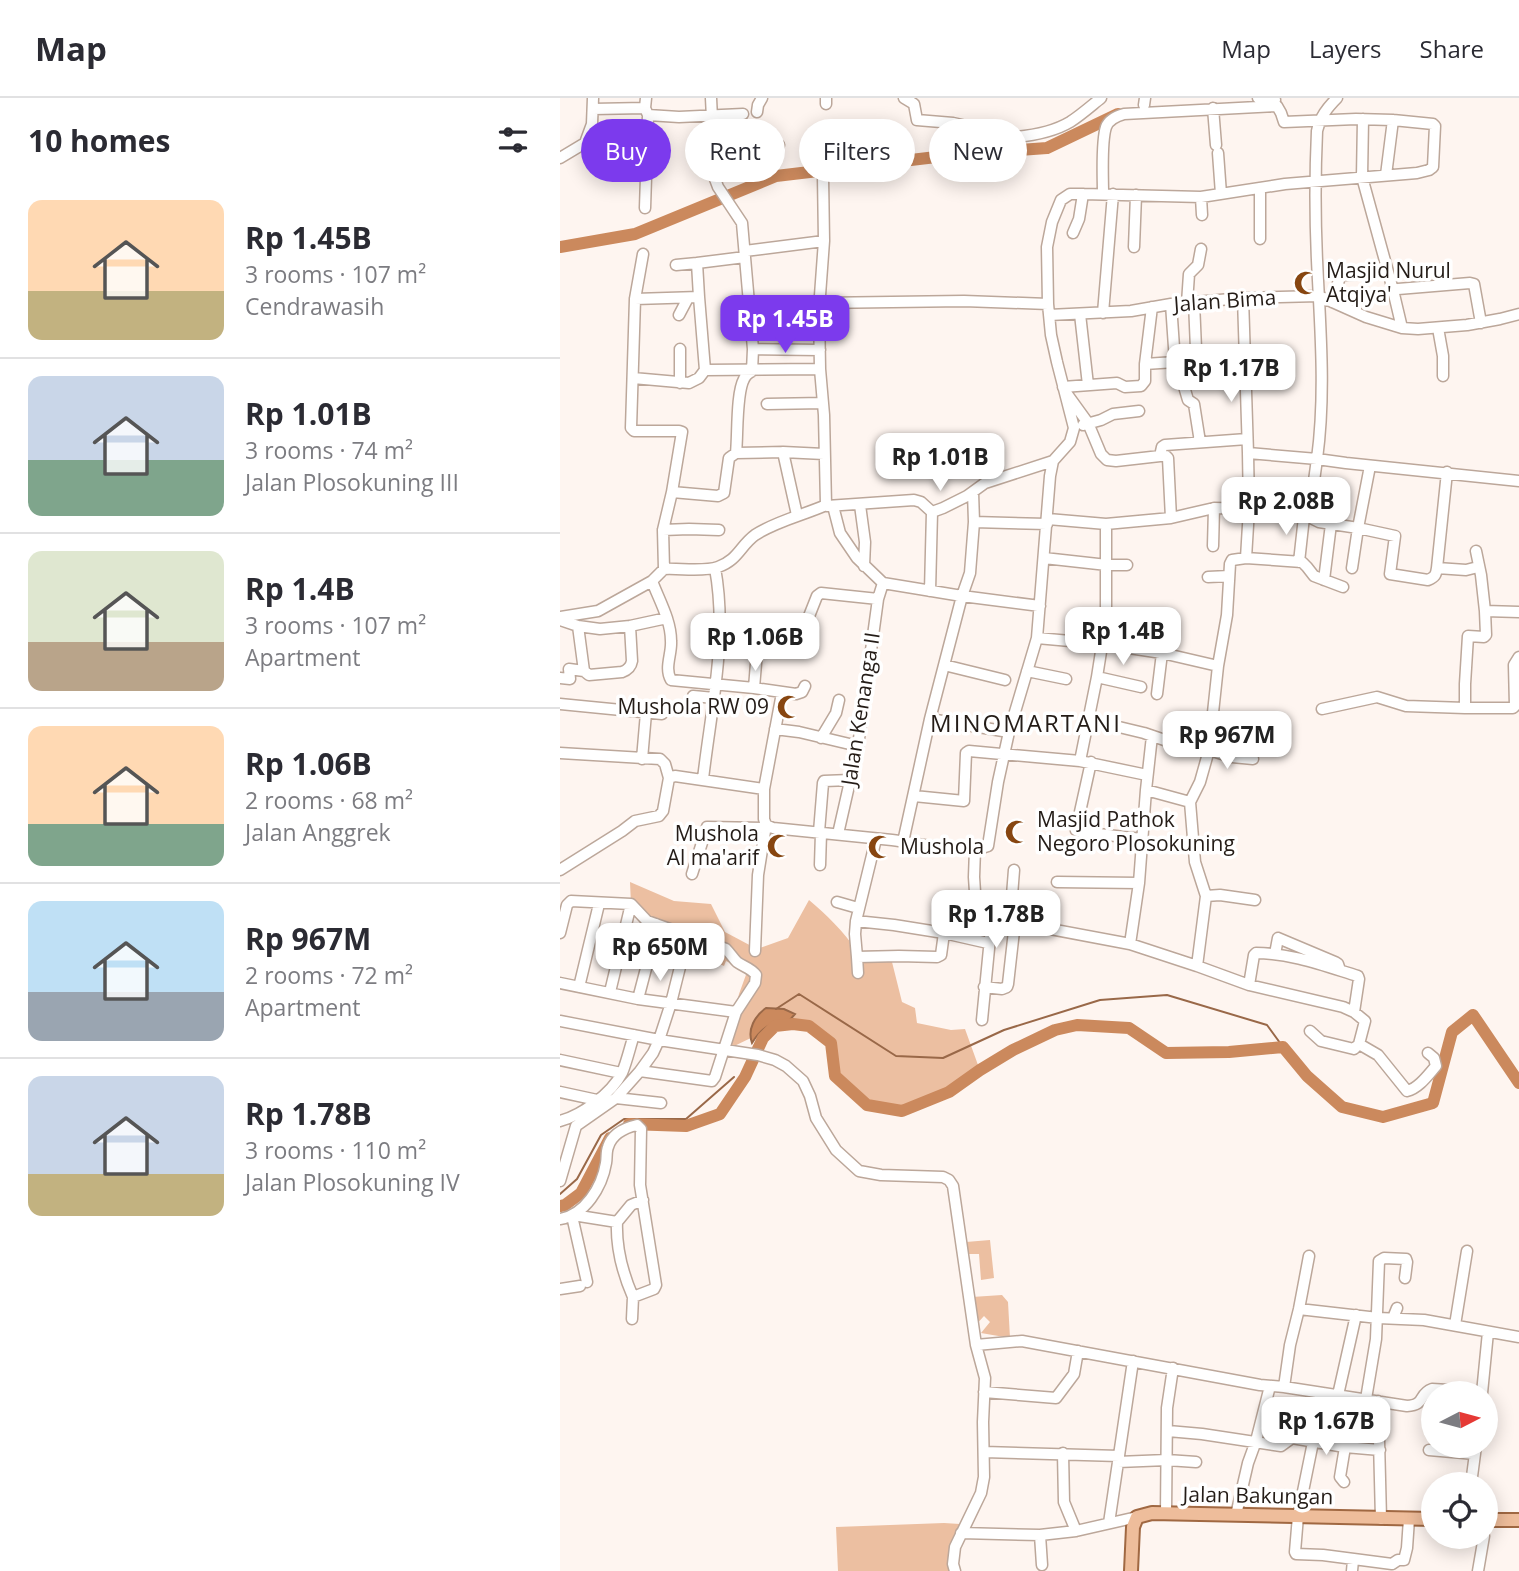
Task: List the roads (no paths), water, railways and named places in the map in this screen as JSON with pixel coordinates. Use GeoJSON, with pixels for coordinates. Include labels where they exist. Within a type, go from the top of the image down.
{"type":"FeatureCollection","features":[{"type":"Feature","properties":{"kind":"main road","name":"Jalan Bakungan"},"geometry":{"type":"LineString","coordinates":[[1137,1517],[1166,1513],[1421,1519]]}},
{"type":"Feature","properties":{"kind":"main road"},"geometry":{"type":"LineString","coordinates":[[1130,1571],[1133,1527],[1137,1517]]}},
{"type":"Feature","properties":{"kind":"main road"},"geometry":{"type":"LineString","coordinates":[[1498,1521],[1519,1520]]}},
{"type":"Feature","properties":{"kind":"street"},"geometry":{"type":"LineString","coordinates":[[711,98],[711,119]]}},
{"type":"Feature","properties":{"kind":"street"},"geometry":{"type":"LineString","coordinates":[[757,112],[762,98]]}},
{"type":"Feature","properties":{"kind":"street"},"geometry":{"type":"LineString","coordinates":[[904,98],[914,104],[917,120],[953,123],[1001,138],[1043,133],[1061,127],[1101,98]]}},
{"type":"Feature","properties":{"kind":"street"},"geometry":{"type":"LineString","coordinates":[[1258,98],[1275,101]]}},
{"type":"Feature","properties":{"kind":"street"},"geometry":{"type":"LineString","coordinates":[[1299,562],[1320,439],[1322,385],[1316,141],[1319,120],[1337,98]]}},
{"type":"Feature","properties":{"kind":"street"},"geometry":{"type":"LineString","coordinates":[[1103,313],[1108,194],[1104,142],[1106,125],[1124,114],[1275,101]]}},
{"type":"Feature","properties":{"kind":"street"},"geometry":{"type":"LineString","coordinates":[[1171,518],[1168,458],[1160,456],[1107,460],[1083,425],[1064,389],[1056,362],[1048,304],[1048,247],[1052,222],[1061,200],[1070,194],[1201,197],[1316,181],[1417,173],[1433,167],[1433,124],[1363,119],[1284,122],[1275,101]]}},
{"type":"Feature","properties":{"kind":"street"},"geometry":{"type":"LineString","coordinates":[[560,158],[585,143],[593,103],[609,109],[646,107],[679,117],[743,114]]}},
{"type":"Feature","properties":{"kind":"street"},"geometry":{"type":"LineString","coordinates":[[645,208],[646,107]]}},
{"type":"Feature","properties":{"kind":"street"},"geometry":{"type":"LineString","coordinates":[[1213,108],[1221,194]]}},
{"type":"Feature","properties":{"kind":"street"},"geometry":{"type":"LineString","coordinates":[[1363,119],[1362,177],[1402,328]]}},
{"type":"Feature","properties":{"kind":"street"},"geometry":{"type":"LineString","coordinates":[[1386,175],[1392,120]]}},
{"type":"Feature","properties":{"kind":"street"},"geometry":{"type":"LineString","coordinates":[[716,182],[742,223],[751,312],[752,371],[743,380],[739,396],[736,453]]}},
{"type":"Feature","properties":{"kind":"street"},"geometry":{"type":"LineString","coordinates":[[823,182],[824,242],[819,306],[824,454],[827,502],[840,533],[857,558],[883,583],[1040,606]]}},
{"type":"Feature","properties":{"kind":"street"},"geometry":{"type":"LineString","coordinates":[[1260,188],[1260,239]]}},
{"type":"Feature","properties":{"kind":"street"},"geometry":{"type":"LineString","coordinates":[[1073,233],[1079,219],[1083,194]]}},
{"type":"Feature","properties":{"kind":"street"},"geometry":{"type":"LineString","coordinates":[[1134,247],[1136,195]]}},
{"type":"Feature","properties":{"kind":"street"},"geometry":{"type":"LineString","coordinates":[[1201,197],[1202,215]]}},
{"type":"Feature","properties":{"kind":"street"},"geometry":{"type":"LineString","coordinates":[[676,265],[824,242]]}},
{"type":"Feature","properties":{"kind":"street"},"geometry":{"type":"LineString","coordinates":[[1183,383],[1213,372],[1208,355],[1196,349],[1190,302],[1189,275],[1198,265],[1201,249]]}},
{"type":"Feature","properties":{"kind":"street"},"geometry":{"type":"LineString","coordinates":[[643,254],[635,299],[632,430],[682,432],[663,530],[664,569]]}},
{"type":"Feature","properties":{"kind":"street"},"geometry":{"type":"LineString","coordinates":[[633,379],[689,383],[699,378],[705,370],[697,263]]}},
{"type":"Feature","properties":{"kind":"street"},"geometry":{"type":"LineString","coordinates":[[1332,302],[1340,277],[1372,274]]}},
{"type":"Feature","properties":{"kind":"street"},"geometry":{"type":"LineString","coordinates":[[1398,289],[1474,284],[1481,323]]}},
{"type":"Feature","properties":{"kind":"street","name":"Jalan Bima"},"geometry":{"type":"LineString","coordinates":[[1049,315],[1131,311],[1171,304],[1243,298],[1319,296],[1366,317],[1402,328],[1481,323],[1519,314]]}},
{"type":"Feature","properties":{"kind":"street"},"geometry":{"type":"LineString","coordinates":[[635,299],[699,297]]}},
{"type":"Feature","properties":{"kind":"street"},"geometry":{"type":"LineString","coordinates":[[679,315],[688,298]]}},
{"type":"Feature","properties":{"kind":"street"},"geometry":{"type":"LineString","coordinates":[[1243,298],[1249,509],[1246,558]]}},
{"type":"Feature","properties":{"kind":"street"},"geometry":{"type":"LineString","coordinates":[[751,312],[819,306],[964,301],[1048,304]]}},
{"type":"Feature","properties":{"kind":"street"},"geometry":{"type":"LineString","coordinates":[[1171,304],[1175,362],[1188,400],[1194,404],[1200,442]]}},
{"type":"Feature","properties":{"kind":"street"},"geometry":{"type":"LineString","coordinates":[[1064,389],[1117,383],[1125,387],[1141,386],[1145,380],[1152,307]]}},
{"type":"Feature","properties":{"kind":"street"},"geometry":{"type":"LineString","coordinates":[[1080,314],[1088,385]]}},
{"type":"Feature","properties":{"kind":"street"},"geometry":{"type":"LineString","coordinates":[[1438,327],[1443,376]]}},
{"type":"Feature","properties":{"kind":"street"},"geometry":{"type":"LineString","coordinates":[[680,349],[680,383]]}},
{"type":"Feature","properties":{"kind":"street"},"geometry":{"type":"LineString","coordinates":[[753,349],[820,350]]}},
{"type":"Feature","properties":{"kind":"street"},"geometry":{"type":"LineString","coordinates":[[1145,364],[1175,362]]}},
{"type":"Feature","properties":{"kind":"street"},"geometry":{"type":"LineString","coordinates":[[705,370],[820,369]]}},
{"type":"Feature","properties":{"kind":"street"},"geometry":{"type":"LineString","coordinates":[[1064,389],[1083,425]]}},
{"type":"Feature","properties":{"kind":"street"},"geometry":{"type":"LineString","coordinates":[[767,404],[823,404]]}},
{"type":"Feature","properties":{"kind":"street"},"geometry":{"type":"LineString","coordinates":[[932,512],[973,492],[985,483],[1053,461],[1083,425],[1113,414],[1139,411]]}},
{"type":"Feature","properties":{"kind":"street"},"geometry":{"type":"LineString","coordinates":[[1160,456],[1165,445],[1247,439]]}},
{"type":"Feature","properties":{"kind":"street"},"geometry":{"type":"LineString","coordinates":[[783,452],[797,515]]}},
{"type":"Feature","properties":{"kind":"street"},"geometry":{"type":"LineString","coordinates":[[672,492],[718,496],[724,493],[729,458],[736,453],[824,454]]}},
{"type":"Feature","properties":{"kind":"street"},"geometry":{"type":"LineString","coordinates":[[1248,453],[1519,481]]}},
{"type":"Feature","properties":{"kind":"street"},"geometry":{"type":"LineString","coordinates":[[691,874],[707,827],[766,827],[928,846],[975,849],[988,846],[1009,732],[1037,638],[1053,461]]}},
{"type":"Feature","properties":{"kind":"street"},"geometry":{"type":"LineString","coordinates":[[1352,568],[1370,466]]}},
{"type":"Feature","properties":{"kind":"street"},"geometry":{"type":"LineString","coordinates":[[974,522],[1047,521],[1106,524],[1171,518],[1214,508],[1249,509],[1257,514],[1307,517],[1319,522],[1358,527],[1395,536],[1390,574],[1428,580],[1436,575],[1447,472]]}},
{"type":"Feature","properties":{"kind":"street"},"geometry":{"type":"LineString","coordinates":[[903,842],[930,719],[970,573],[974,522],[973,492]]}},
{"type":"Feature","properties":{"kind":"street"},"geometry":{"type":"LineString","coordinates":[[560,619],[598,611],[652,581],[664,569],[715,568],[733,560],[755,535],[797,515],[829,506],[914,500],[921,502],[932,512],[930,591]]}},
{"type":"Feature","properties":{"kind":"street"},"geometry":{"type":"LineString","coordinates":[[860,505],[865,542],[864,566]]}},
{"type":"Feature","properties":{"kind":"street"},"geometry":{"type":"LineString","coordinates":[[1213,546],[1214,508]]}},
{"type":"Feature","properties":{"kind":"street"},"geometry":{"type":"LineString","coordinates":[[1106,524],[1106,620],[1076,831],[1142,839]]}},
{"type":"Feature","properties":{"kind":"street"},"geometry":{"type":"LineString","coordinates":[[1324,580],[1331,524]]}},
{"type":"Feature","properties":{"kind":"street"},"geometry":{"type":"LineString","coordinates":[[663,530],[719,530]]}},
{"type":"Feature","properties":{"kind":"street"},"geometry":{"type":"LineString","coordinates":[[1465,708],[1468,636],[1486,635],[1481,575],[1476,551]]}},
{"type":"Feature","properties":{"kind":"street"},"geometry":{"type":"LineString","coordinates":[[1044,558],[1127,565]]}},
{"type":"Feature","properties":{"kind":"street"},"geometry":{"type":"LineString","coordinates":[[1197,966],[1206,896],[1195,862],[1191,802],[1209,750],[1218,666],[1227,615],[1230,564],[1233,560],[1246,558],[1299,562],[1305,564],[1314,576],[1343,587]]}},
{"type":"Feature","properties":{"kind":"street"},"geometry":{"type":"LineString","coordinates":[[1437,568],[1465,570],[1478,567]]}},
{"type":"Feature","properties":{"kind":"street"},"geometry":{"type":"LineString","coordinates":[[703,779],[716,684],[720,630],[715,568]]}},
{"type":"Feature","properties":{"kind":"street"},"geometry":{"type":"LineString","coordinates":[[1208,577],[1229,576]]}},
{"type":"Feature","properties":{"kind":"street"},"geometry":{"type":"LineString","coordinates":[[652,581],[667,618],[671,638],[668,667],[670,678],[674,681],[799,694],[805,686]]}},
{"type":"Feature","properties":{"kind":"street","name":"Jalan Kenanga II"},"geometry":{"type":"LineString","coordinates":[[838,834],[858,746],[878,599],[883,583]]}},
{"type":"Feature","properties":{"kind":"street"},"geometry":{"type":"LineString","coordinates":[[754,688],[758,639],[800,639],[817,596],[821,593],[878,599]]}},
{"type":"Feature","properties":{"kind":"street"},"geometry":{"type":"LineString","coordinates":[[1485,611],[1519,611]]}},
{"type":"Feature","properties":{"kind":"street"},"geometry":{"type":"LineString","coordinates":[[560,619],[578,626],[600,629],[667,618]]}},
{"type":"Feature","properties":{"kind":"street"},"geometry":{"type":"LineString","coordinates":[[578,626],[584,671]]}},
{"type":"Feature","properties":{"kind":"street"},"geometry":{"type":"LineString","coordinates":[[560,678],[570,679],[569,669],[584,671],[589,675],[622,673],[631,666],[632,661],[630,626]]}},
{"type":"Feature","properties":{"kind":"street"},"geometry":{"type":"LineString","coordinates":[[1037,638],[1162,653],[1218,666]]}},
{"type":"Feature","properties":{"kind":"street"},"geometry":{"type":"LineString","coordinates":[[1157,694],[1162,653]]}},
{"type":"Feature","properties":{"kind":"street"},"geometry":{"type":"LineString","coordinates":[[1322,709],[1377,697],[1406,706],[1513,708],[1514,664],[1519,657]]}},
{"type":"Feature","properties":{"kind":"street"},"geometry":{"type":"LineString","coordinates":[[944,665],[1005,680]]}},
{"type":"Feature","properties":{"kind":"street"},"geometry":{"type":"LineString","coordinates":[[1027,671],[1066,679]]}},
{"type":"Feature","properties":{"kind":"street"},"geometry":{"type":"LineString","coordinates":[[1097,677],[1141,687]]}},
{"type":"Feature","properties":{"kind":"street"},"geometry":{"type":"LineString","coordinates":[[755,951],[758,874],[766,827],[764,789],[782,693]]}},
{"type":"Feature","properties":{"kind":"street"},"geometry":{"type":"LineString","coordinates":[[693,696],[714,698]]}},
{"type":"Feature","properties":{"kind":"street"},"geometry":{"type":"LineString","coordinates":[[821,738],[836,713],[839,700]]}},
{"type":"Feature","properties":{"kind":"street"},"geometry":{"type":"LineString","coordinates":[[560,704],[662,715]]}},
{"type":"Feature","properties":{"kind":"street"},"geometry":{"type":"LineString","coordinates":[[642,759],[646,713]]}},
{"type":"Feature","properties":{"kind":"street"},"geometry":{"type":"LineString","coordinates":[[930,719],[1009,732]]}},
{"type":"Feature","properties":{"kind":"street"},"geometry":{"type":"LineString","coordinates":[[1119,727],[1182,746]]}},
{"type":"Feature","properties":{"kind":"street"},"geometry":{"type":"LineString","coordinates":[[775,729],[858,746]]}},
{"type":"Feature","properties":{"kind":"street"},"geometry":{"type":"LineString","coordinates":[[1130,944],[1139,883],[1152,736]]}},
{"type":"Feature","properties":{"kind":"street"},"geometry":{"type":"LineString","coordinates":[[1209,750],[1232,757],[1253,759]]}},
{"type":"Feature","properties":{"kind":"street"},"geometry":{"type":"LineString","coordinates":[[914,796],[964,802],[967,751],[1085,762],[1147,775]]}},
{"type":"Feature","properties":{"kind":"street"},"geometry":{"type":"LineString","coordinates":[[560,753],[663,761],[669,778],[663,811],[659,816],[635,821],[560,870]]}},
{"type":"Feature","properties":{"kind":"street"},"geometry":{"type":"LineString","coordinates":[[669,778],[679,776],[764,789]]}},
{"type":"Feature","properties":{"kind":"street"},"geometry":{"type":"LineString","coordinates":[[820,865],[823,783],[850,780]]}},
{"type":"Feature","properties":{"kind":"street"},"geometry":{"type":"LineString","coordinates":[[1146,790],[1191,802]]}},
{"type":"Feature","properties":{"kind":"street"},"geometry":{"type":"LineString","coordinates":[[859,973],[856,921],[876,839]]}},
{"type":"Feature","properties":{"kind":"street"},"geometry":{"type":"LineString","coordinates":[[975,849],[976,907],[992,918],[1130,944],[1249,985],[1343,1007],[1365,1021],[1359,1044],[1353,1049],[1325,1043],[1310,1031]]}},
{"type":"Feature","properties":{"kind":"street"},"geometry":{"type":"LineString","coordinates":[[984,987],[1002,989],[1007,986],[1014,870]]}},
{"type":"Feature","properties":{"kind":"street"},"geometry":{"type":"LineString","coordinates":[[1057,882],[1139,883]]}},
{"type":"Feature","properties":{"kind":"street"},"geometry":{"type":"LineString","coordinates":[[1206,896],[1220,895],[1255,900]]}},
{"type":"Feature","properties":{"kind":"street"},"geometry":{"type":"LineString","coordinates":[[560,933],[563,907],[571,901],[631,904],[647,921],[726,949],[756,975],[755,983],[736,1012],[716,1077],[712,1081],[640,1071]]}},
{"type":"Feature","properties":{"kind":"street"},"geometry":{"type":"LineString","coordinates":[[837,902],[858,908]]}},
{"type":"Feature","properties":{"kind":"street"},"geometry":{"type":"LineString","coordinates":[[579,987],[599,904]]}},
{"type":"Feature","properties":{"kind":"street"},"geometry":{"type":"LineString","coordinates":[[610,992],[631,904]]}},
{"type":"Feature","properties":{"kind":"street"},"geometry":{"type":"LineString","coordinates":[[982,1020],[992,918]]}},
{"type":"Feature","properties":{"kind":"street"},"geometry":{"type":"LineString","coordinates":[[856,921],[944,933],[988,943]]}},
{"type":"Feature","properties":{"kind":"street"},"geometry":{"type":"LineString","coordinates":[[638,999],[656,924]]}},
{"type":"Feature","properties":{"kind":"street"},"geometry":{"type":"LineString","coordinates":[[858,957],[937,957],[941,954],[944,933]]}},
{"type":"Feature","properties":{"kind":"street"},"geometry":{"type":"LineString","coordinates":[[561,1178],[576,1126],[616,1098],[653,1053],[671,1003],[688,934]]}},
{"type":"Feature","properties":{"kind":"street"},"geometry":{"type":"LineString","coordinates":[[1275,954],[1278,938],[1335,962],[1340,971]]}},
{"type":"Feature","properties":{"kind":"street"},"geometry":{"type":"LineString","coordinates":[[1249,985],[1254,955],[1258,953],[1310,962],[1358,976],[1354,1013]]}},
{"type":"Feature","properties":{"kind":"street"},"geometry":{"type":"LineString","coordinates":[[560,983],[638,999],[736,1012]]}},
{"type":"Feature","properties":{"kind":"street"},"geometry":{"type":"LineString","coordinates":[[560,1021],[775,1060],[803,1081],[816,1118],[836,1150],[859,1171],[881,1175],[943,1177],[949,1180],[953,1186],[976,1345],[985,1378],[984,1477],[981,1493],[954,1546],[955,1571]]}},
{"type":"Feature","properties":{"kind":"street"},"geometry":{"type":"LineString","coordinates":[[560,1122],[578,1115],[603,1095],[621,1073],[634,1035]]}},
{"type":"Feature","properties":{"kind":"street"},"geometry":{"type":"LineString","coordinates":[[1359,1044],[1378,1055],[1407,1090],[1414,1089],[1436,1066],[1434,1058],[1427,1053]]}},
{"type":"Feature","properties":{"kind":"street"},"geometry":{"type":"LineString","coordinates":[[560,1060],[621,1073]]}},
{"type":"Feature","properties":{"kind":"street"},"geometry":{"type":"LineString","coordinates":[[560,1092],[597,1100]]}},
{"type":"Feature","properties":{"kind":"street"},"geometry":{"type":"LineString","coordinates":[[616,1098],[661,1102]]}},
{"type":"Feature","properties":{"kind":"street"},"geometry":{"type":"LineString","coordinates":[[560,1122],[576,1126]]}},
{"type":"Feature","properties":{"kind":"street"},"geometry":{"type":"LineString","coordinates":[[560,1219],[573,1215],[589,1201],[601,1181],[607,1148],[614,1136],[626,1127],[637,1125],[641,1129],[640,1176],[656,1287],[633,1297]]}},
{"type":"Feature","properties":{"kind":"street"},"geometry":{"type":"LineString","coordinates":[[632,1319],[633,1297],[617,1237],[617,1222],[631,1205],[643,1200]]}},
{"type":"Feature","properties":{"kind":"street"},"geometry":{"type":"LineString","coordinates":[[573,1215],[617,1222]]}},
{"type":"Feature","properties":{"kind":"street"},"geometry":{"type":"LineString","coordinates":[[560,1289],[583,1284],[573,1215]]}},
{"type":"Feature","properties":{"kind":"street"},"geometry":{"type":"LineString","coordinates":[[1454,1325],[1467,1251]]}},
{"type":"Feature","properties":{"kind":"street"},"geometry":{"type":"LineString","coordinates":[[1284,1387],[1309,1255]]}},
{"type":"Feature","properties":{"kind":"street"},"geometry":{"type":"LineString","coordinates":[[1366,1399],[1378,1318],[1379,1261],[1384,1258],[1406,1259],[1405,1278]]}},
{"type":"Feature","properties":{"kind":"street"},"geometry":{"type":"LineString","coordinates":[[1393,1318],[1397,1308]]}},
{"type":"Feature","properties":{"kind":"street"},"geometry":{"type":"LineString","coordinates":[[1299,1309],[1424,1320],[1519,1337]]}},
{"type":"Feature","properties":{"kind":"street"},"geometry":{"type":"LineString","coordinates":[[1338,1395],[1356,1315]]}},
{"type":"Feature","properties":{"kind":"street"},"geometry":{"type":"LineString","coordinates":[[1483,1381],[1488,1332]]}},
{"type":"Feature","properties":{"kind":"street"},"geometry":{"type":"LineString","coordinates":[[976,1345],[1022,1341],[1270,1386],[1411,1406],[1421,1400]]}},
{"type":"Feature","properties":{"kind":"street"},"geometry":{"type":"LineString","coordinates":[[984,1392],[1056,1398],[1074,1374],[1078,1351]]}},
{"type":"Feature","properties":{"kind":"street"},"geometry":{"type":"LineString","coordinates":[[1110,1523],[1133,1361]]}},
{"type":"Feature","properties":{"kind":"street"},"geometry":{"type":"LineString","coordinates":[[1166,1513],[1167,1408],[1173,1368]]}},
{"type":"Feature","properties":{"kind":"street"},"geometry":{"type":"LineString","coordinates":[[1236,1515],[1270,1386]]}},
{"type":"Feature","properties":{"kind":"street"},"geometry":{"type":"LineString","coordinates":[[1323,1393],[1298,1516],[1294,1549],[1296,1555],[1323,1555],[1352,1565],[1389,1565],[1404,1560],[1409,1519]]}},
{"type":"Feature","properties":{"kind":"street"},"geometry":{"type":"LineString","coordinates":[[1378,1401],[1381,1519]]}},
{"type":"Feature","properties":{"kind":"street"},"geometry":{"type":"LineString","coordinates":[[1168,1431],[1281,1446],[1293,1438],[1380,1450]]}},
{"type":"Feature","properties":{"kind":"street"},"geometry":{"type":"LineString","coordinates":[[1345,1447],[1340,1477],[1345,1482]]}},
{"type":"Feature","properties":{"kind":"street"},"geometry":{"type":"LineString","coordinates":[[984,1452],[1063,1453],[1118,1459],[1196,1462]]}},
{"type":"Feature","properties":{"kind":"street"},"geometry":{"type":"LineString","coordinates":[[1063,1453],[1063,1502],[1076,1531]]}},
{"type":"Feature","properties":{"kind":"street"},"geometry":{"type":"LineString","coordinates":[[961,1533],[1040,1535],[1076,1531],[1137,1517]]}},
{"type":"Feature","properties":{"kind":"street"},"geometry":{"type":"LineString","coordinates":[[1040,1535],[1042,1566]]}},
{"type":"Feature","properties":{"kind":"street"},"geometry":{"type":"LineString","coordinates":[[1478,1571],[1481,1549]]}},
{"type":"Feature","properties":{"kind":"waterway"},"geometry":{"type":"LineString","coordinates":[[560,247],[635,234],[776,176],[953,155],[1047,148],[1118,114]]}},
{"type":"Feature","properties":{"kind":"waterway"},"geometry":{"type":"LineString","coordinates":[[776,1009],[799,994],[896,1056],[943,1058],[1004,1030],[1100,1000],[1167,995],[1267,1025],[1283,1047]]}},
{"type":"Feature","properties":{"kind":"waterway"},"geometry":{"type":"LineString","coordinates":[[629,1124],[686,1126],[720,1114],[745,1077],[763,1038],[775,1026],[793,1024],[809,1026],[831,1043],[835,1076],[867,1105],[902,1111],[949,1092],[1013,1050],[1055,1030],[1077,1025],[1129,1028],[1166,1053],[1229,1052],[1283,1047],[1307,1076],[1342,1107],[1383,1117],[1433,1103],[1452,1032],[1473,1015],[1519,1083]]}},
{"type":"Feature","properties":{"kind":"waterway"},"geometry":{"type":"LineString","coordinates":[[560,1194],[577,1179],[601,1135],[624,1119],[686,1119],[734,1077]]}},
{"type":"Feature","properties":{"kind":"waterway"},"geometry":{"type":"LineString","coordinates":[[560,1206],[581,1193],[610,1138]]}},
{"type":"Feature","properties":{"kind":"place","name":"Masjid Nurul Atqiya'"},"geometry":{"type":"Point","coordinates":[1306,283]}},
{"type":"Feature","properties":{"kind":"place","name":"Mushola RW 09"},"geometry":{"type":"Point","coordinates":[789,707]}},
{"type":"Feature","properties":{"kind":"place","name":"Masjid Pathok Negoro Plosokuning"},"geometry":{"type":"Point","coordinates":[1017,832]}},
{"type":"Feature","properties":{"kind":"place","name":"Mushola Al ma'arif"},"geometry":{"type":"Point","coordinates":[779,846]}},
{"type":"Feature","properties":{"kind":"place","name":"Mushola"},"geometry":{"type":"Point","coordinates":[880,847]}},
{"type":"Feature","properties":{"kind":"district","name":"MINOMARTANI"},"geometry":{"type":"Point","coordinates":[1026,724]}}]}
